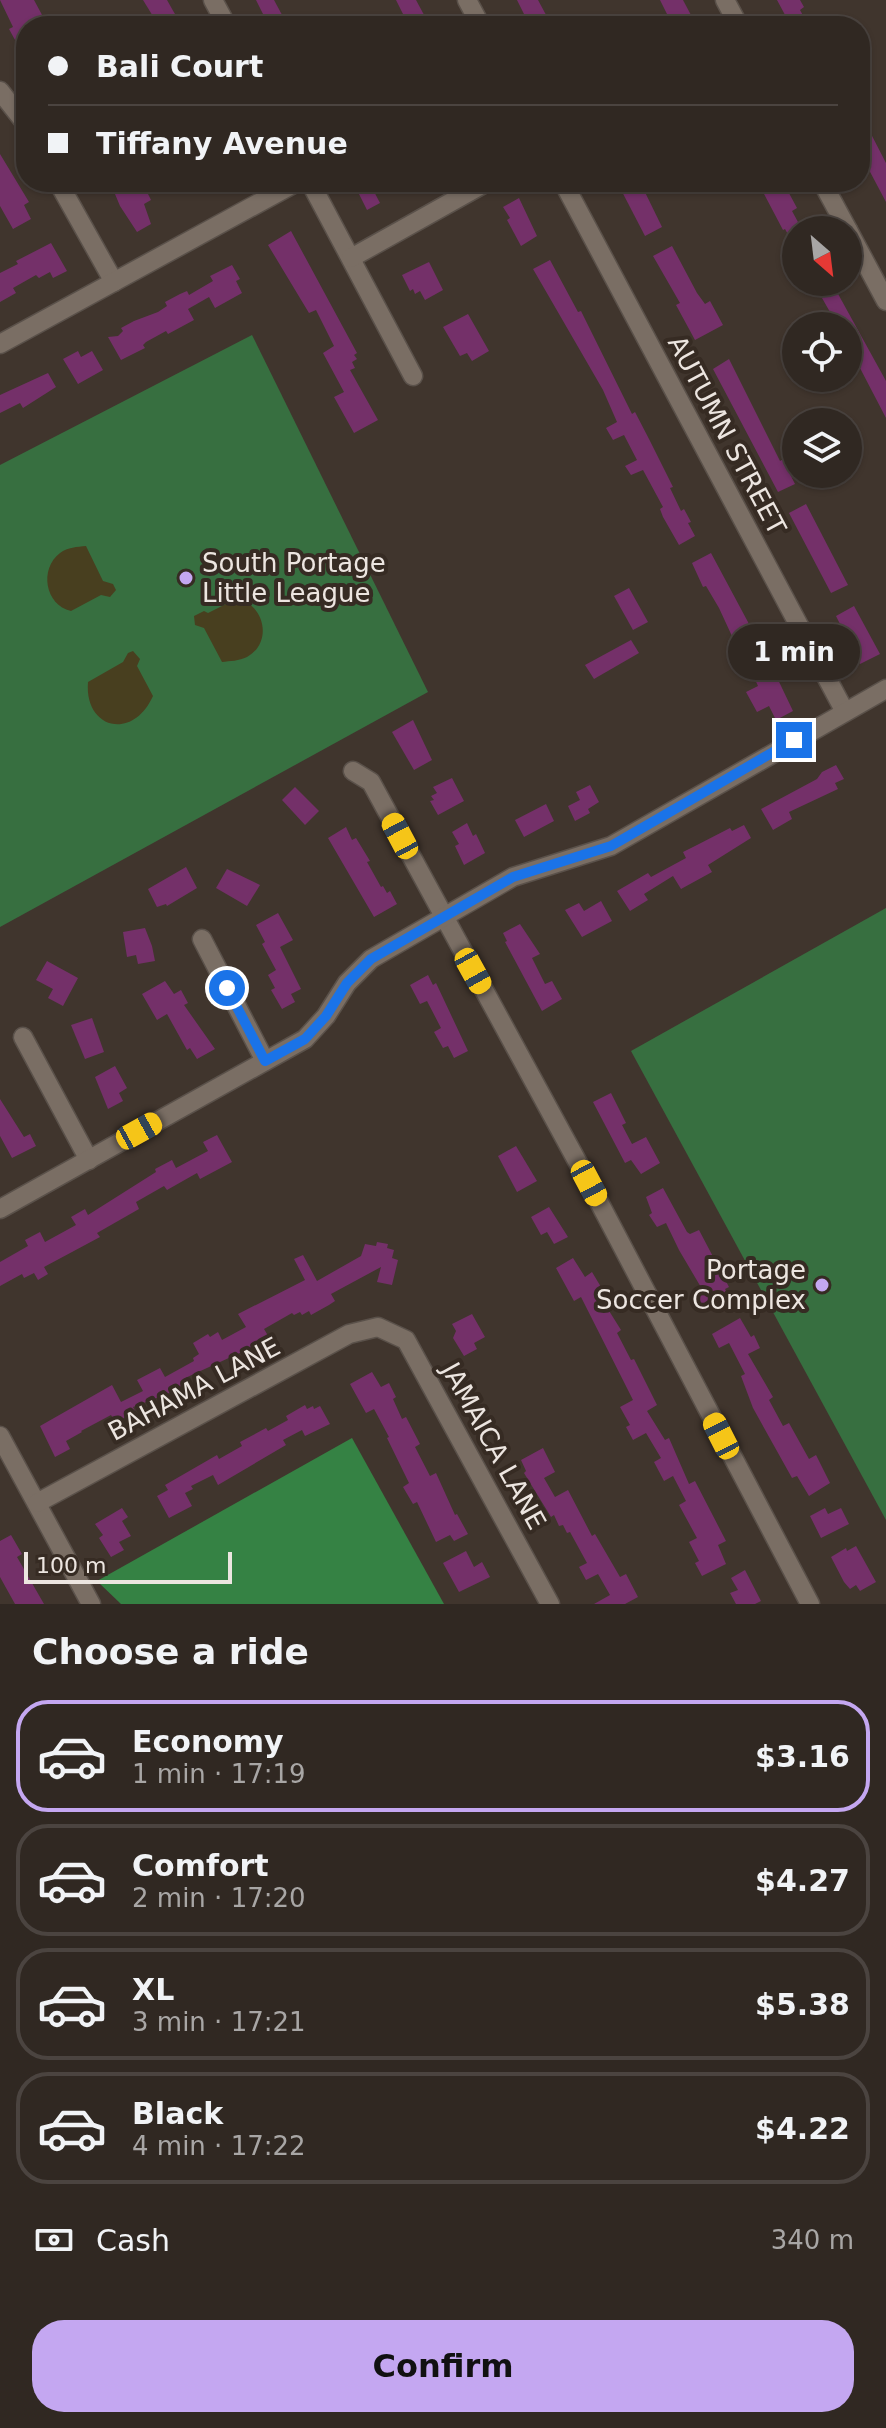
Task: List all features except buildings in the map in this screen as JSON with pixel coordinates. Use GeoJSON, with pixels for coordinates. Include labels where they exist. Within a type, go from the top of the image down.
{"type":"FeatureCollection","features":[{"type":"Feature","properties":{"kind":"street"},"geometry":{"type":"LineString","coordinates":[[0,91],[16,111]]}},
{"type":"Feature","properties":{"kind":"street"},"geometry":{"type":"LineString","coordinates":[[64,192],[114,282]]}},
{"type":"Feature","properties":{"kind":"street"},"geometry":{"type":"LineString","coordinates":[[0,344],[279,192]]}},
{"type":"Feature","properties":{"kind":"street"},"geometry":{"type":"LineString","coordinates":[[315,192],[413,376]]}},
{"type":"Feature","properties":{"kind":"street"},"geometry":{"type":"LineString","coordinates":[[351,258],[469,192]]}},
{"type":"Feature","properties":{"kind":"street","name":"AUTUMN STREET"},"geometry":{"type":"LineString","coordinates":[[568,192],[845,712]]}},
{"type":"Feature","properties":{"kind":"street"},"geometry":{"type":"LineString","coordinates":[[827,192],[840,216]]}},
{"type":"Feature","properties":{"kind":"street"},"geometry":{"type":"LineString","coordinates":[[862,256],[886,301]]}},
{"type":"Feature","properties":{"kind":"street"},"geometry":{"type":"LineString","coordinates":[[0,1209],[305,1039],[326,1016],[347,983],[371,959],[513,877],[611,846],[886,689]]}},
{"type":"Feature","properties":{"kind":"street"},"geometry":{"type":"LineString","coordinates":[[353,771],[371,782],[589,1183],[810,1604]]}},
{"type":"Feature","properties":{"kind":"street"},"geometry":{"type":"LineString","coordinates":[[202,939],[265,1061]]}},
{"type":"Feature","properties":{"kind":"street"},"geometry":{"type":"LineString","coordinates":[[23,1037],[89,1160]]}},
{"type":"Feature","properties":{"kind":"street","name":"BAHAMA LANE"},"geometry":{"type":"LineString","coordinates":[[37,1503],[349,1334],[378,1327]]}},
{"type":"Feature","properties":{"kind":"street","name":"JAMAICA LANE"},"geometry":{"type":"LineString","coordinates":[[378,1327],[406,1340],[550,1604]]}},
{"type":"Feature","properties":{"kind":"street"},"geometry":{"type":"LineString","coordinates":[[0,1436],[91,1604]]}},
{"type":"Feature","properties":{"kind":"green space","name":"South Portage Little League"},"geometry":{"type":"Polygon","coordinates":[[[252,335],[428,692],[0,927],[0,465],[252,335]]]}},
{"type":"Feature","properties":{"kind":"green space","name":"Portage Soccer Complex"},"geometry":{"type":"Polygon","coordinates":[[[886,908],[886,1520],[631,1051],[886,908]]]}},
{"type":"Feature","properties":{"kind":"green space"},"geometry":{"type":"Polygon","coordinates":[[[352,1438],[444,1604],[121,1604],[97,1581],[352,1438]]]}},
{"type":"Feature","properties":{"kind":"sand"},"geometry":{"type":"Polygon","coordinates":[[[86,546],[103,581],[113,584],[116,590],[110,597],[101,595],[71,611],[55,602],[48,586],[49,568],[63,551],[86,546]]]}},
{"type":"Feature","properties":{"kind":"sand"},"geometry":{"type":"Polygon","coordinates":[[[238,598],[255,609],[260,617],[263,635],[255,651],[247,657],[222,662],[204,628],[195,625],[194,616],[204,611],[208,613],[238,598]]]}},
{"type":"Feature","properties":{"kind":"sand"},"geometry":{"type":"Polygon","coordinates":[[[133,651],[140,659],[137,666],[153,696],[133,720],[111,724],[101,719],[94,710],[88,682],[123,662],[133,651]]]}},
{"type":"Feature","properties":{"kind":"place","name":"South Portage Little League"},"geometry":{"type":"Point","coordinates":[186,578]}},
{"type":"Feature","properties":{"kind":"place","name":"Portage Soccer Complex"},"geometry":{"type":"Point","coordinates":[822,1285]}},
{"type":"Feature","properties":{"kind":"route"},"geometry":{"type":"LineString","coordinates":[[227,988],[265,1061],[305,1039],[326,1016],[347,983],[371,959],[513,877],[611,846],[794,740]]}}]}
